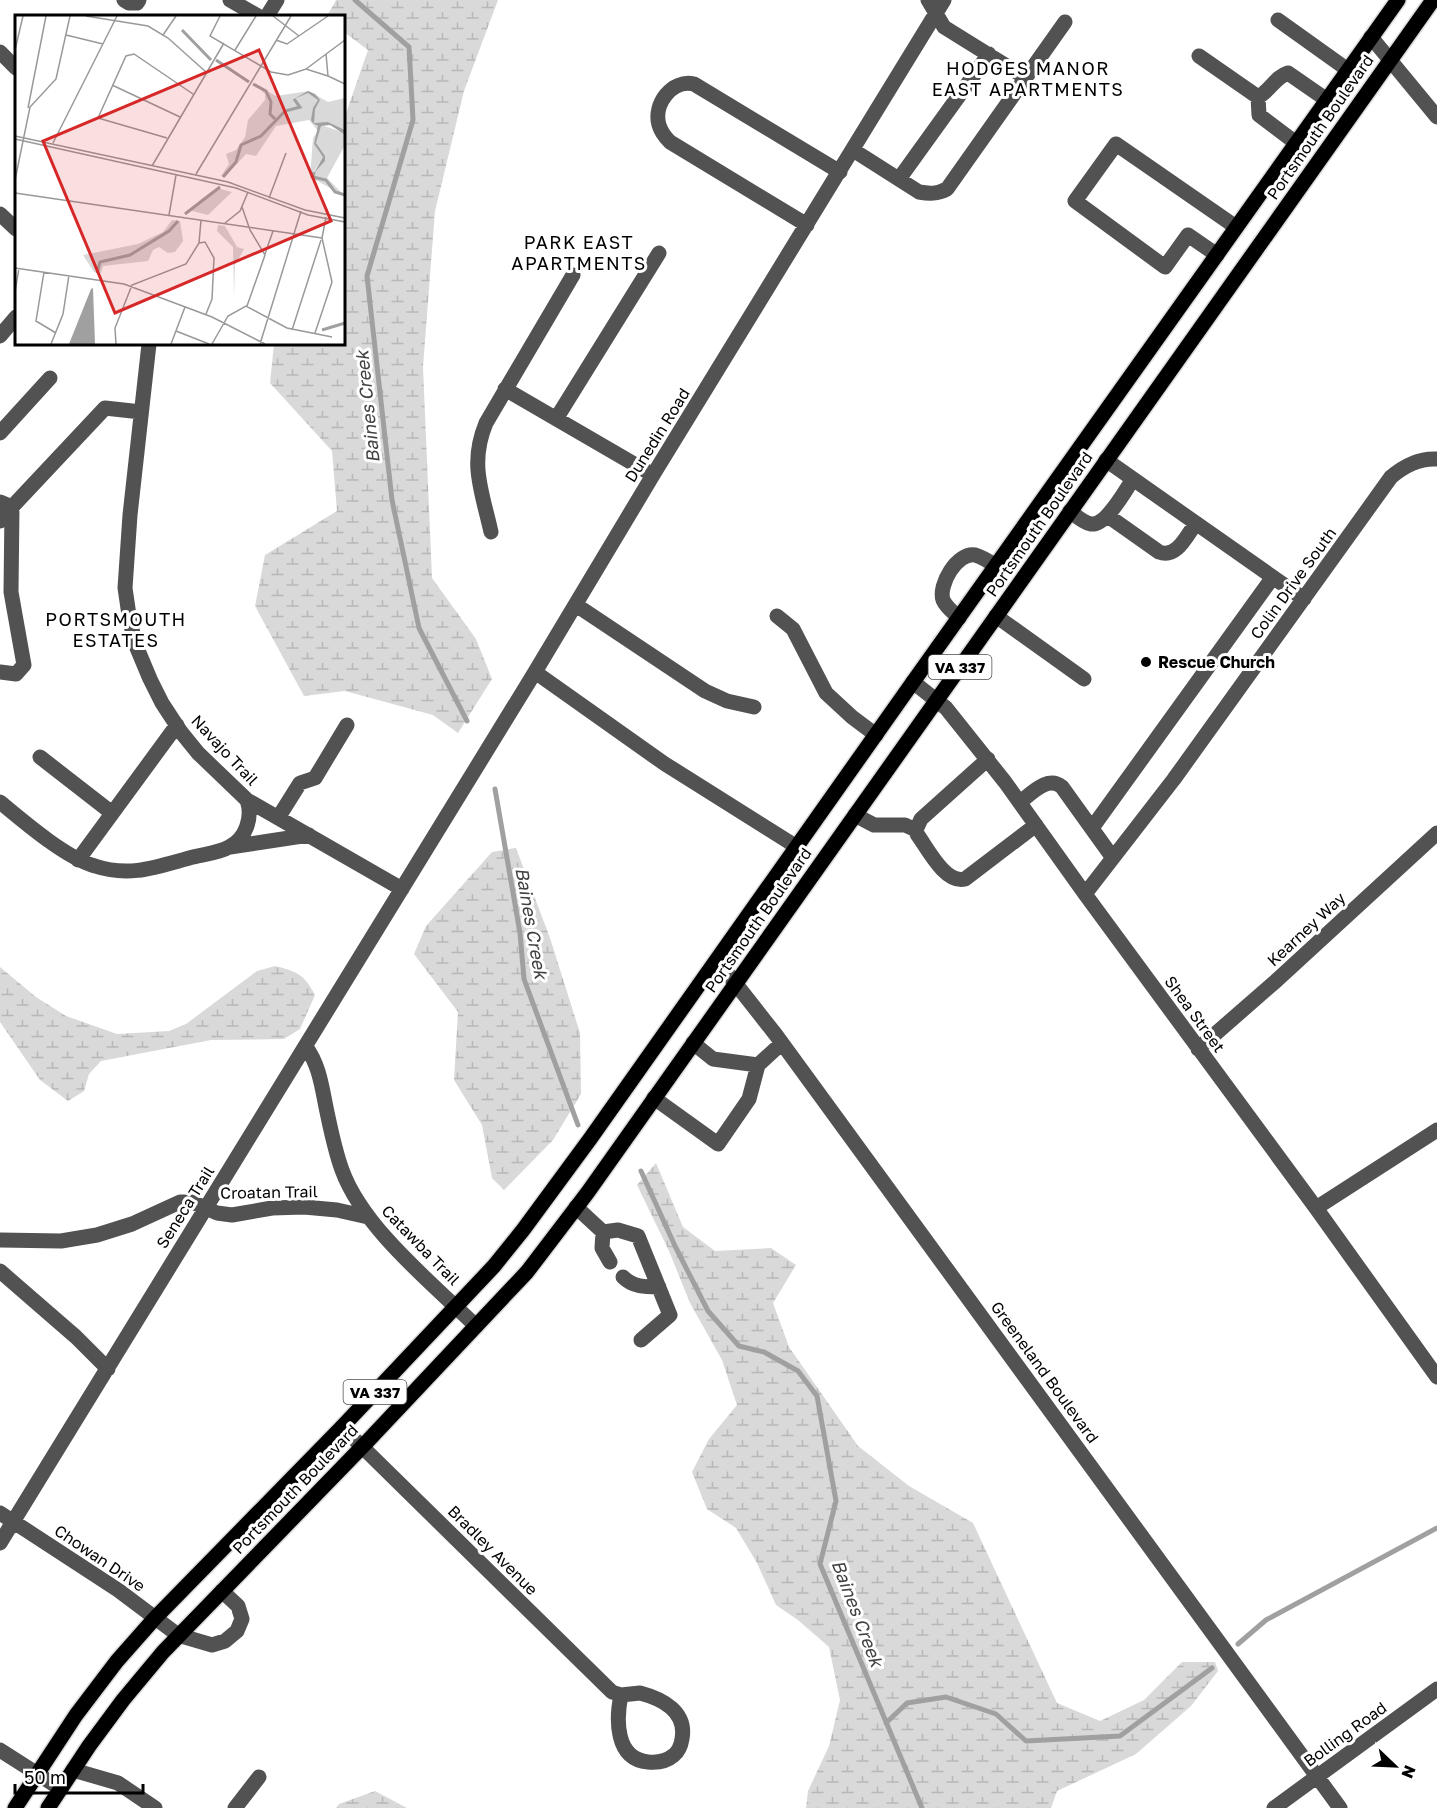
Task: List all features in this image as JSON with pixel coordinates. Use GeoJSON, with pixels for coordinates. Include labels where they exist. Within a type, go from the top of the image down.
{"type":"FeatureCollection","features":[{"type":"Feature","properties":{"kind":"main road","name":"Portsmouth Boulevard"},"geometry":{"type":"LineString","coordinates":[[15,1808],[76,1715],[117,1661],[155,1618],[342,1427],[494,1266],[523,1230],[590,1139],[1398,0]]}},
{"type":"Feature","properties":{"kind":"main road","name":"Portsmouth Boulevard"},"geometry":{"type":"LineString","coordinates":[[48,1808],[123,1700],[178,1635],[363,1446],[527,1272],[654,1098],[1433,0]]}},
{"type":"Feature","properties":{"kind":"street"},"geometry":{"type":"LineString","coordinates":[[124,0],[137,3],[139,0]]}},
{"type":"Feature","properties":{"kind":"street"},"geometry":{"type":"LineString","coordinates":[[230,0],[256,15]]}},
{"type":"Feature","properties":{"kind":"street"},"geometry":{"type":"LineString","coordinates":[[268,15],[277,0]]}},
{"type":"Feature","properties":{"kind":"street"},"geometry":{"type":"LineString","coordinates":[[936,4],[944,27],[1026,78]]}},
{"type":"Feature","properties":{"kind":"street","name":"Dunedin Road"},"geometry":{"type":"LineString","coordinates":[[402,889],[840,172],[936,4]]}},
{"type":"Feature","properties":{"kind":"street"},"geometry":{"type":"LineString","coordinates":[[1278,20],[1348,70]]}},
{"type":"Feature","properties":{"kind":"street"},"geometry":{"type":"LineString","coordinates":[[853,150],[919,192],[940,193],[947,189],[1065,22]]}},
{"type":"Feature","properties":{"kind":"street"},"geometry":{"type":"LineString","coordinates":[[1371,37],[1437,117]]}},
{"type":"Feature","properties":{"kind":"street"},"geometry":{"type":"LineString","coordinates":[[0,52],[15,67]]}},
{"type":"Feature","properties":{"kind":"street"},"geometry":{"type":"LineString","coordinates":[[899,179],[989,54]]}},
{"type":"Feature","properties":{"kind":"street"},"geometry":{"type":"LineString","coordinates":[[1199,56],[1258,97]]}},
{"type":"Feature","properties":{"kind":"street"},"geometry":{"type":"LineString","coordinates":[[1258,97],[1280,75],[1288,73],[1327,100]]}},
{"type":"Feature","properties":{"kind":"street"},"geometry":{"type":"LineString","coordinates":[[807,225],[670,142],[659,125],[658,114],[661,103],[672,88],[678,84],[686,82],[694,84],[840,172]]}},
{"type":"Feature","properties":{"kind":"street"},"geometry":{"type":"LineString","coordinates":[[1258,97],[1259,115],[1296,143]]}},
{"type":"Feature","properties":{"kind":"street"},"geometry":{"type":"LineString","coordinates":[[1217,255],[1188,236],[1165,267],[1075,201],[1116,144],[1236,227]]}},
{"type":"Feature","properties":{"kind":"street"},"geometry":{"type":"LineString","coordinates":[[0,214],[15,228]]}},
{"type":"Feature","properties":{"kind":"street"},"geometry":{"type":"LineString","coordinates":[[556,418],[659,253]]}},
{"type":"Feature","properties":{"kind":"street"},"geometry":{"type":"LineString","coordinates":[[491,532],[477,468],[480,436],[573,275]]}},
{"type":"Feature","properties":{"kind":"street"},"geometry":{"type":"LineString","coordinates":[[0,336],[15,318]]}},
{"type":"Feature","properties":{"kind":"street","name":"Navajo Trail"},"geometry":{"type":"LineString","coordinates":[[149,345],[130,515],[125,588],[137,648],[150,679],[162,703],[198,753],[247,800],[402,889]]}},
{"type":"Feature","properties":{"kind":"street"},"geometry":{"type":"LineString","coordinates":[[0,433],[50,378]]}},
{"type":"Feature","properties":{"kind":"street"},"geometry":{"type":"LineString","coordinates":[[506,389],[653,475]]}},
{"type":"Feature","properties":{"kind":"street"},"geometry":{"type":"LineString","coordinates":[[0,521],[6,504],[105,408],[141,412]]}},
{"type":"Feature","properties":{"kind":"street","name":"Colin Drive South"},"geometry":{"type":"LineString","coordinates":[[1085,894],[1180,770],[1391,477],[1403,467],[1416,461],[1437,459]]}},
{"type":"Feature","properties":{"kind":"street"},"geometry":{"type":"LineString","coordinates":[[1106,460],[1304,599]]}},
{"type":"Feature","properties":{"kind":"street"},"geometry":{"type":"LineString","coordinates":[[1070,512],[1084,522],[1100,523],[1108,516],[1133,479]]}},
{"type":"Feature","properties":{"kind":"street"},"geometry":{"type":"LineString","coordinates":[[0,672],[16,674],[24,665],[11,592],[6,504]]}},
{"type":"Feature","properties":{"kind":"street"},"geometry":{"type":"LineString","coordinates":[[1108,516],[1166,555],[1177,550],[1196,523]]}},
{"type":"Feature","properties":{"kind":"street"},"geometry":{"type":"LineString","coordinates":[[959,618],[942,599],[942,589],[950,571],[956,564],[973,555],[996,566]]}},
{"type":"Feature","properties":{"kind":"street"},"geometry":{"type":"LineString","coordinates":[[1092,828],[1273,577]]}},
{"type":"Feature","properties":{"kind":"street"},"geometry":{"type":"LineString","coordinates":[[576,605],[705,691],[727,701],[754,707]]}},
{"type":"Feature","properties":{"kind":"street"},"geometry":{"type":"LineString","coordinates":[[777,615],[793,629],[826,693],[876,735]]}},
{"type":"Feature","properties":{"kind":"street"},"geometry":{"type":"LineString","coordinates":[[996,616],[1084,680]]}},
{"type":"Feature","properties":{"kind":"street"},"geometry":{"type":"LineString","coordinates":[[535,672],[665,764],[797,847]]}},
{"type":"Feature","properties":{"kind":"street","name":"Shea Street"},"geometry":{"type":"LineString","coordinates":[[913,682],[946,708],[988,759],[1436,1372]]}},
{"type":"Feature","properties":{"kind":"street"},"geometry":{"type":"LineString","coordinates":[[78,860],[177,725]]}},
{"type":"Feature","properties":{"kind":"street"},"geometry":{"type":"LineString","coordinates":[[278,818],[300,783],[315,778],[347,725]]}},
{"type":"Feature","properties":{"kind":"street"},"geometry":{"type":"LineString","coordinates":[[40,757],[112,813]]}},
{"type":"Feature","properties":{"kind":"street"},"geometry":{"type":"LineString","coordinates":[[916,830],[928,811],[988,759]]}},
{"type":"Feature","properties":{"kind":"street"},"geometry":{"type":"LineString","coordinates":[[1020,802],[1044,784],[1057,783],[1113,858]]}},
{"type":"Feature","properties":{"kind":"street"},"geometry":{"type":"LineString","coordinates":[[230,847],[241,836],[249,820],[250,810],[247,800]]}},
{"type":"Feature","properties":{"kind":"street"},"geometry":{"type":"LineString","coordinates":[[0,802],[78,860],[110,870],[132,872],[153,869],[230,847],[309,835]]}},
{"type":"Feature","properties":{"kind":"street"},"geometry":{"type":"LineString","coordinates":[[855,815],[874,825],[905,825],[916,830],[945,873],[952,879],[959,880],[965,879],[1036,825]]}},
{"type":"Feature","properties":{"kind":"street","name":"Kearney Way"},"geometry":{"type":"LineString","coordinates":[[1198,1049],[1437,833]]}},
{"type":"Feature","properties":{"kind":"street","name":"Seneca Trail"},"geometry":{"type":"LineString","coordinates":[[0,1543],[402,889]]}},
{"type":"Feature","properties":{"kind":"street","name":"Greeneland Boulevard"},"geometry":{"type":"LineString","coordinates":[[717,960],[782,1043],[1340,1808]]}},
{"type":"Feature","properties":{"kind":"street"},"geometry":{"type":"LineString","coordinates":[[693,1042],[713,1059],[758,1065]]}},
{"type":"Feature","properties":{"kind":"street"},"geometry":{"type":"LineString","coordinates":[[654,1098],[718,1143],[749,1099],[758,1065],[782,1043]]}},
{"type":"Feature","properties":{"kind":"street","name":"Catawba Trail"},"geometry":{"type":"LineString","coordinates":[[306,1047],[319,1071],[342,1170],[368,1217],[410,1262],[476,1326]]}},
{"type":"Feature","properties":{"kind":"street"},"geometry":{"type":"LineString","coordinates":[[1316,1208],[1437,1130]]}},
{"type":"Feature","properties":{"kind":"street","name":"Croatan Trail"},"geometry":{"type":"LineString","coordinates":[[0,1240],[61,1241],[97,1235],[132,1224],[180,1202],[192,1202],[217,1213],[232,1215],[272,1208],[304,1207],[337,1210],[368,1217]]}},
{"type":"Feature","properties":{"kind":"street"},"geometry":{"type":"LineString","coordinates":[[576,1207],[603,1232]]}},
{"type":"Feature","properties":{"kind":"street"},"geometry":{"type":"LineString","coordinates":[[603,1232],[618,1230],[638,1236],[670,1316],[641,1340]]}},
{"type":"Feature","properties":{"kind":"street"},"geometry":{"type":"LineString","coordinates":[[603,1232],[602,1248],[610,1262]]}},
{"type":"Feature","properties":{"kind":"street"},"geometry":{"type":"LineString","coordinates":[[0,1271],[76,1336],[108,1369]]}},
{"type":"Feature","properties":{"kind":"street"},"geometry":{"type":"LineString","coordinates":[[623,1277],[628,1282],[641,1287],[659,1287]]}},
{"type":"Feature","properties":{"kind":"street","name":"Bradley Avenue"},"geometry":{"type":"LineString","coordinates":[[342,1427],[612,1692],[621,1695]]}},
{"type":"Feature","properties":{"kind":"street","name":"Chowan Drive"},"geometry":{"type":"LineString","coordinates":[[0,1513],[118,1590],[178,1635]]}},
{"type":"Feature","properties":{"kind":"street"},"geometry":{"type":"LineString","coordinates":[[178,1635],[213,1645],[225,1641],[237,1631],[242,1619],[238,1606],[222,1591]]}},
{"type":"Feature","properties":{"kind":"street","name":"Bolling Road"},"geometry":{"type":"LineString","coordinates":[[1274,1808],[1437,1689]]}},
{"type":"Feature","properties":{"kind":"street"},"geometry":{"type":"LineString","coordinates":[[640,1693],[655,1697],[672,1708],[681,1723],[682,1735],[676,1754],[667,1760],[646,1762],[635,1758],[628,1752],[624,1747],[619,1729],[618,1712],[621,1695],[640,1693]]}},
{"type":"Feature","properties":{"kind":"street"},"geometry":{"type":"LineString","coordinates":[[0,1750],[61,1789]]}},
{"type":"Feature","properties":{"kind":"street"},"geometry":{"type":"LineString","coordinates":[[73,1770],[118,1783],[155,1808]]}},
{"type":"Feature","properties":{"kind":"street"},"geometry":{"type":"LineString","coordinates":[[235,1808],[259,1777]]}},
{"type":"Feature","properties":{"kind":"green space"},"geometry":{"type":"Polygon","coordinates":[[[336,0],[498,0],[464,91],[435,211],[423,367],[432,578],[476,639],[492,679],[458,733],[433,715],[345,691],[304,696],[255,606],[265,555],[337,511],[332,451],[270,383],[274,345],[345,345],[345,116],[368,50],[345,33],[345,15],[328,15],[336,0]]]}},
{"type":"Feature","properties":{"kind":"green space"},"geometry":{"type":"Polygon","coordinates":[[[516,848],[550,938],[580,1033],[581,1094],[553,1140],[504,1190],[492,1178],[482,1125],[454,1080],[458,1012],[414,954],[426,926],[492,852],[516,848]]]}},
{"type":"Feature","properties":{"kind":"green space"},"geometry":{"type":"Polygon","coordinates":[[[275,966],[300,975],[315,995],[300,1029],[284,1039],[211,1040],[101,1061],[89,1074],[84,1091],[68,1101],[40,1080],[0,1022],[0,967],[36,997],[66,1016],[117,1034],[169,1031],[186,1024],[257,971],[275,966]]]}},
{"type":"Feature","properties":{"kind":"green space"},"geometry":{"type":"Polygon","coordinates":[[[656,1163],[683,1227],[715,1251],[771,1248],[796,1265],[773,1303],[789,1347],[858,1446],[909,1486],[973,1523],[1057,1703],[1100,1721],[1144,1700],[1182,1662],[1215,1662],[1218,1671],[1191,1706],[1136,1754],[1057,1791],[1051,1808],[806,1808],[808,1791],[829,1746],[840,1700],[829,1647],[798,1620],[776,1605],[757,1563],[736,1528],[707,1509],[692,1472],[709,1439],[737,1405],[722,1360],[690,1303],[669,1251],[637,1185],[656,1163]]]}},
{"type":"Feature","properties":{"kind":"green space"},"geometry":{"type":"Polygon","coordinates":[[[375,1791],[407,1808],[336,1808],[339,1804],[375,1791]]]}},
{"type":"Feature","properties":{"kind":"waterway","name":"Baines Creek"},"geometry":{"type":"LineString","coordinates":[[355,0],[409,47],[413,120],[367,276],[392,500],[419,628],[467,721]]}},
{"type":"Feature","properties":{"kind":"waterway","name":"Baines Creek"},"geometry":{"type":"LineString","coordinates":[[495,789],[520,933],[524,979],[578,1125]]}},
{"type":"Feature","properties":{"kind":"waterway","name":"Baines Creek"},"geometry":{"type":"LineString","coordinates":[[641,1171],[708,1311],[739,1346],[764,1352],[798,1371],[817,1396],[836,1501],[820,1564],[922,1808]]}},
{"type":"Feature","properties":{"kind":"waterway"},"geometry":{"type":"LineString","coordinates":[[1238,1644],[1266,1620],[1437,1528]]}},
{"type":"Feature","properties":{"kind":"waterway"},"geometry":{"type":"LineString","coordinates":[[886,1723],[907,1703],[946,1697],[996,1714],[1026,1741],[1120,1736],[1212,1668]]}},
{"type":"Feature","properties":{"kind":"place","name":"Rescue Church"},"geometry":{"type":"Point","coordinates":[1146,662]}},
{"type":"Feature","properties":{"kind":"district","name":"HODGES MANOR EAST APARTMENTS"},"geometry":{"type":"Point","coordinates":[1028,78]}},
{"type":"Feature","properties":{"kind":"district","name":"PARK EAST APARTMENTS"},"geometry":{"type":"Point","coordinates":[579,252]}},
{"type":"Feature","properties":{"kind":"district","name":"PORTSMOUTH ESTATES"},"geometry":{"type":"Point","coordinates":[116,629]}}]}
